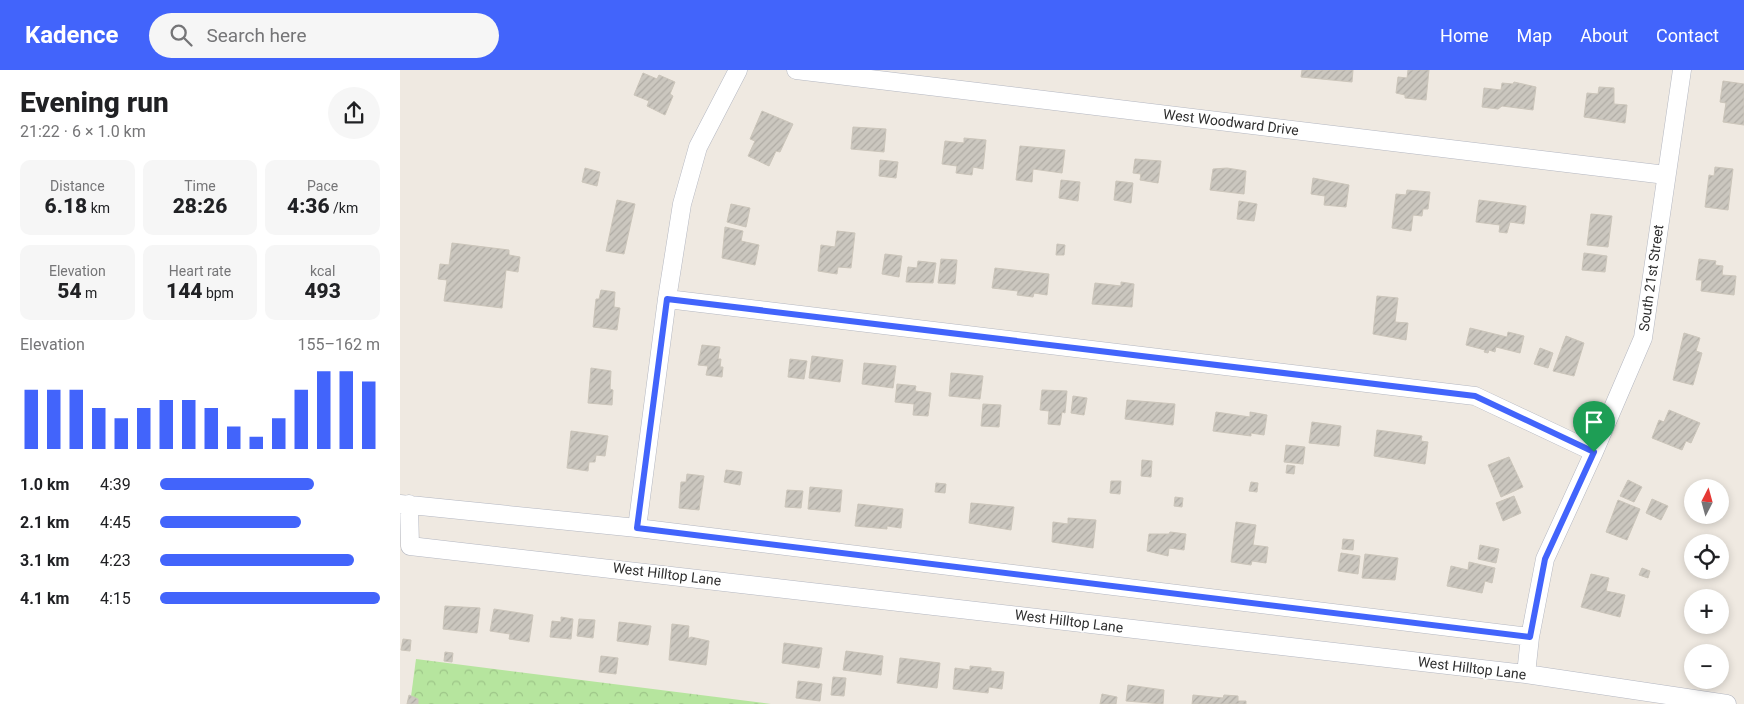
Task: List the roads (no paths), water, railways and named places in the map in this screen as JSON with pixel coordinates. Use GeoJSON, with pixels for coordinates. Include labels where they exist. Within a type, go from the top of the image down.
{"type":"FeatureCollection","features":[{"type":"Feature","properties":{"kind":"street"},"geometry":{"type":"LineString","coordinates":[[637,528],[667,299],[682,204],[698,147],[738,70]]}},
{"type":"Feature","properties":{"kind":"street","name":"West Woodward Drive"},"geometry":{"type":"LineString","coordinates":[[796,70],[1666,175]]}},
{"type":"Feature","properties":{"kind":"street","name":"South 21st Street"},"geometry":{"type":"LineString","coordinates":[[1526,674],[1530,637],[1545,559],[1643,338],[1682,70]]}},
{"type":"Feature","properties":{"kind":"street"},"geometry":{"type":"LineString","coordinates":[[667,299],[1475,396],[1594,452]]}},
{"type":"Feature","properties":{"kind":"street","name":"West Hilltop Lane"},"geometry":{"type":"LineString","coordinates":[[1530,637],[637,528],[404,504],[405,545],[1526,674],[1727,704]]}}]}
